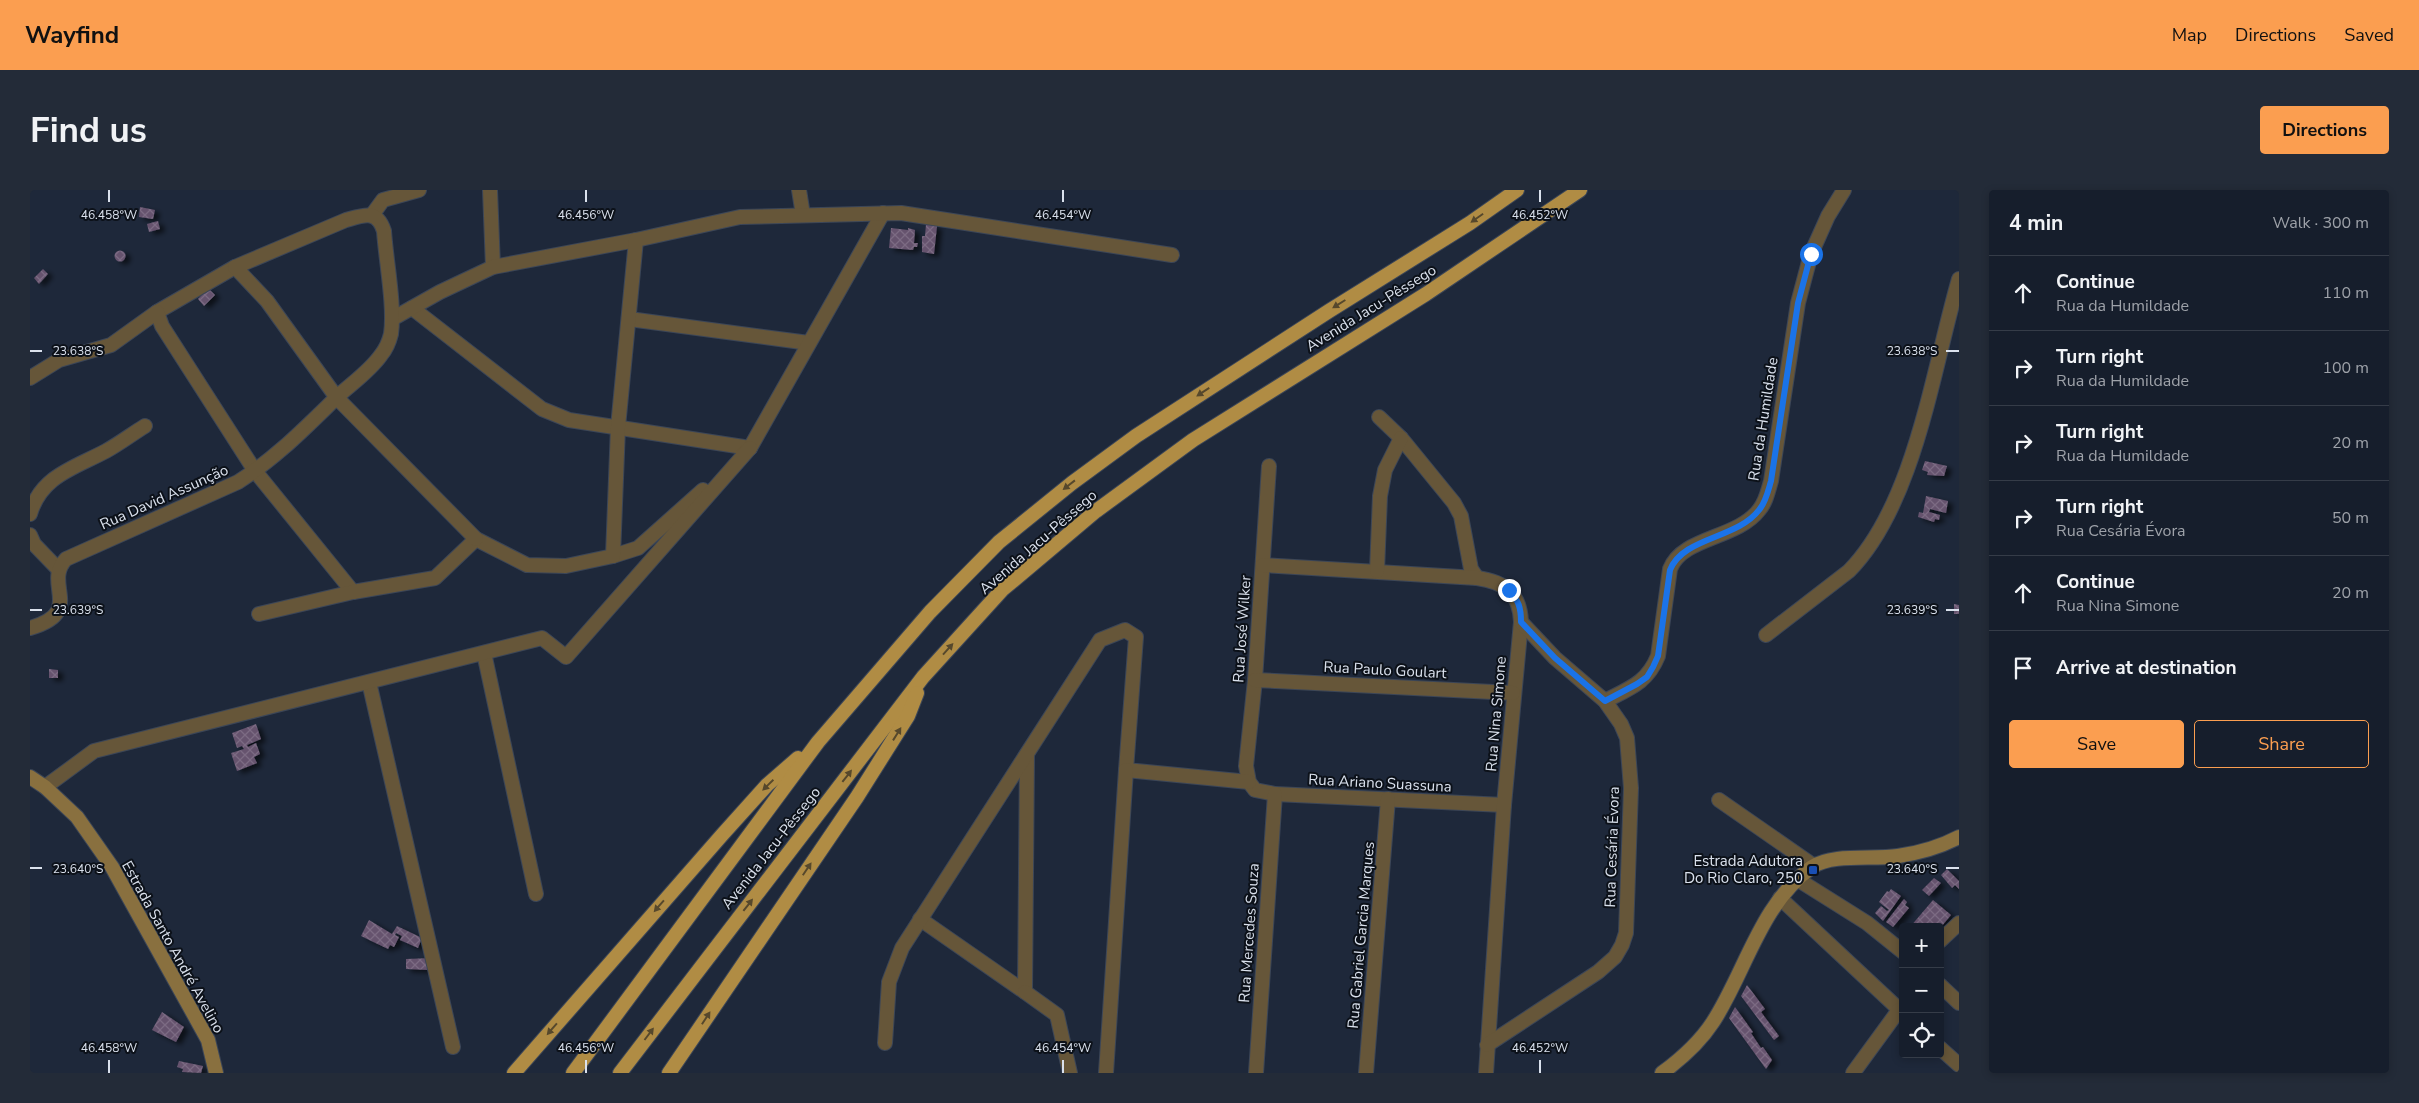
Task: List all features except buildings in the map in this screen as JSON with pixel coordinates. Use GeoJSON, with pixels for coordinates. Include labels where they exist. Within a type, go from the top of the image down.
{"type":"FeatureCollection","features":[{"type":"Feature","properties":{"kind":"highway","name":"Avenida Jacu-Pêssego"},"geometry":{"type":"LineString","coordinates":[[573,1073],[818,742],[930,612],[999,542],[1072,483],[1193,398],[1470,223],[1517,190]]}},
{"type":"Feature","properties":{"kind":"highway","name":"Avenida Jacu-Pêssego"},"geometry":{"type":"LineString","coordinates":[[620,1073],[923,677],[1002,590],[1096,511],[1194,440],[1426,294],[1580,190]]}},
{"type":"Feature","properties":{"kind":"highway"},"geometry":{"type":"LineString","coordinates":[[670,1073],[888,749],[908,716],[923,677]]}},
{"type":"Feature","properties":{"kind":"highway"},"geometry":{"type":"LineString","coordinates":[[514,1073],[761,792],[818,742]]}},
{"type":"Feature","properties":{"kind":"main road","name":"Estrada Santo André Avelino"},"geometry":{"type":"LineString","coordinates":[[30,778],[45,787],[77,817],[112,867],[208,1040],[216,1073]]}},
{"type":"Feature","properties":{"kind":"main road"},"geometry":{"type":"LineString","coordinates":[[1662,1073],[1691,1049],[1712,1023],[1768,916],[1780,898],[1797,879],[1814,866],[1834,860],[1897,856],[1945,844],[1959,837]]}},
{"type":"Feature","properties":{"kind":"street"},"geometry":{"type":"LineString","coordinates":[[30,378],[59,360],[111,345],[157,312],[235,267],[346,220],[372,216],[383,200],[419,190]]}},
{"type":"Feature","properties":{"kind":"street"},"geometry":{"type":"LineString","coordinates":[[490,190],[493,267]]}},
{"type":"Feature","properties":{"kind":"street"},"geometry":{"type":"LineString","coordinates":[[799,190],[803,216]]}},
{"type":"Feature","properties":{"kind":"street","name":"Rua da Humildade"},"geometry":{"type":"LineString","coordinates":[[1605,701],[1647,677],[1653,667],[1658,656],[1670,570],[1674,560],[1680,553],[1725,534],[1748,521],[1759,510],[1767,497],[1798,303],[1811,254],[1828,216],[1844,190]]}},
{"type":"Feature","properties":{"kind":"street"},"geometry":{"type":"LineString","coordinates":[[45,787],[94,751],[542,638],[566,657],[750,448],[883,213]]}},
{"type":"Feature","properties":{"kind":"street"},"geometry":{"type":"LineString","coordinates":[[392,319],[493,267],[636,240],[740,216],[901,213],[1172,254]]}},
{"type":"Feature","properties":{"kind":"street","name":"Rua David Assunção"},"geometry":{"type":"LineString","coordinates":[[59,570],[61,564],[71,557],[184,508],[238,482],[255,471],[303,432],[380,356],[390,335],[392,319],[384,231],[378,219],[372,216]]}},
{"type":"Feature","properties":{"kind":"street"},"geometry":{"type":"LineString","coordinates":[[614,556],[618,427],[636,240]]}},
{"type":"Feature","properties":{"kind":"street"},"geometry":{"type":"LineString","coordinates":[[235,267],[267,301],[337,398],[476,539],[527,564],[566,566],[614,556],[638,548],[750,448]]}},
{"type":"Feature","properties":{"kind":"street"},"geometry":{"type":"LineString","coordinates":[[1766,635],[1849,571],[1861,559],[1877,534],[1907,468],[1925,414],[1959,279]]}},
{"type":"Feature","properties":{"kind":"street"},"geometry":{"type":"LineString","coordinates":[[412,308],[542,409],[569,420],[750,448]]}},
{"type":"Feature","properties":{"kind":"street"},"geometry":{"type":"LineString","coordinates":[[157,312],[177,349],[255,471],[353,592]]}},
{"type":"Feature","properties":{"kind":"street"},"geometry":{"type":"LineString","coordinates":[[629,319],[809,343]]}},
{"type":"Feature","properties":{"kind":"street"},"geometry":{"type":"LineString","coordinates":[[1379,416],[1401,438],[1454,503],[1461,516],[1471,569],[1477,578]]}},
{"type":"Feature","properties":{"kind":"street"},"geometry":{"type":"LineString","coordinates":[[30,514],[40,494],[54,477],[107,451],[145,426]]}},
{"type":"Feature","properties":{"kind":"street"},"geometry":{"type":"LineString","coordinates":[[1377,571],[1380,496],[1385,470],[1401,438]]}},
{"type":"Feature","properties":{"kind":"street","name":"Rua José Wilker"},"geometry":{"type":"LineString","coordinates":[[1252,786],[1246,766],[1255,680],[1270,466]]}},
{"type":"Feature","properties":{"kind":"street"},"geometry":{"type":"LineString","coordinates":[[30,535],[34,544],[59,570],[60,606],[51,620],[30,628]]}},
{"type":"Feature","properties":{"kind":"street"},"geometry":{"type":"LineString","coordinates":[[259,614],[353,592],[435,578],[476,539]]}},
{"type":"Feature","properties":{"kind":"street","name":"Rua Nina Simone"},"geometry":{"type":"LineString","coordinates":[[1263,565],[1477,578],[1499,584],[1517,599],[1521,622],[1504,806],[1486,1073]]}},
{"type":"Feature","properties":{"kind":"street","name":"Rua Cesária Évora"},"geometry":{"type":"LineString","coordinates":[[1487,1045],[1598,972],[1615,957],[1622,945],[1626,932],[1630,758],[1627,738],[1621,724],[1605,701],[1555,658],[1521,622]]}},
{"type":"Feature","properties":{"kind":"street"},"geometry":{"type":"LineString","coordinates":[[886,1043],[889,982],[902,948],[1100,640],[1124,630],[1136,637],[1106,1073]]}},
{"type":"Feature","properties":{"kind":"street"},"geometry":{"type":"LineString","coordinates":[[484,653],[536,894]]}},
{"type":"Feature","properties":{"kind":"street","name":"Rua Paulo Goulart"},"geometry":{"type":"LineString","coordinates":[[1255,680],[1513,693]]}},
{"type":"Feature","properties":{"kind":"street"},"geometry":{"type":"LineString","coordinates":[[369,682],[452,1047]]}},
{"type":"Feature","properties":{"kind":"street"},"geometry":{"type":"LineString","coordinates":[[1025,992],[1027,753]]}},
{"type":"Feature","properties":{"kind":"street","name":"Rua Ariano Suassuna"},"geometry":{"type":"LineString","coordinates":[[1126,770],[1252,786],[1274,794],[1504,806]]}},
{"type":"Feature","properties":{"kind":"street","name":"Rua Mercedes Souza"},"geometry":{"type":"LineString","coordinates":[[1256,1073],[1274,794]]}},
{"type":"Feature","properties":{"kind":"street","name":"Rua Gabriel Garcia Marques"},"geometry":{"type":"LineString","coordinates":[[1366,1073],[1388,799]]}},
{"type":"Feature","properties":{"kind":"street"},"geometry":{"type":"LineString","coordinates":[[1719,800],[1814,866]]}},
{"type":"Feature","properties":{"kind":"street"},"geometry":{"type":"LineString","coordinates":[[1797,879],[1867,923],[1899,949]]}},
{"type":"Feature","properties":{"kind":"street"},"geometry":{"type":"LineString","coordinates":[[1780,898],[1899,1009]]}},
{"type":"Feature","properties":{"kind":"street"},"geometry":{"type":"LineString","coordinates":[[920,919],[1057,1015],[1070,1073]]}},
{"type":"Feature","properties":{"kind":"street"},"geometry":{"type":"LineString","coordinates":[[1944,937],[1959,923]]}},
{"type":"Feature","properties":{"kind":"street"},"geometry":{"type":"LineString","coordinates":[[1944,989],[1959,1004]]}},
{"type":"Feature","properties":{"kind":"street"},"geometry":{"type":"LineString","coordinates":[[1854,1073],[1899,1013]]}},
{"type":"Feature","properties":{"kind":"street"},"geometry":{"type":"LineString","coordinates":[[1944,1052],[1959,1065]]}},
{"type":"Feature","properties":{"kind":"place","name":"Estrada Adutora Do Rio Claro, 250"},"geometry":{"type":"Point","coordinates":[1813,870]}},
{"type":"Feature","properties":{"kind":"route"},"geometry":{"type":"LineString","coordinates":[[1509,590],[1517,599],[1521,622],[1555,658],[1605,701],[1647,677],[1658,656],[1670,570],[1674,560],[1680,553],[1725,534],[1748,521],[1759,510],[1767,497],[1798,303],[1811,254]]}}]}
